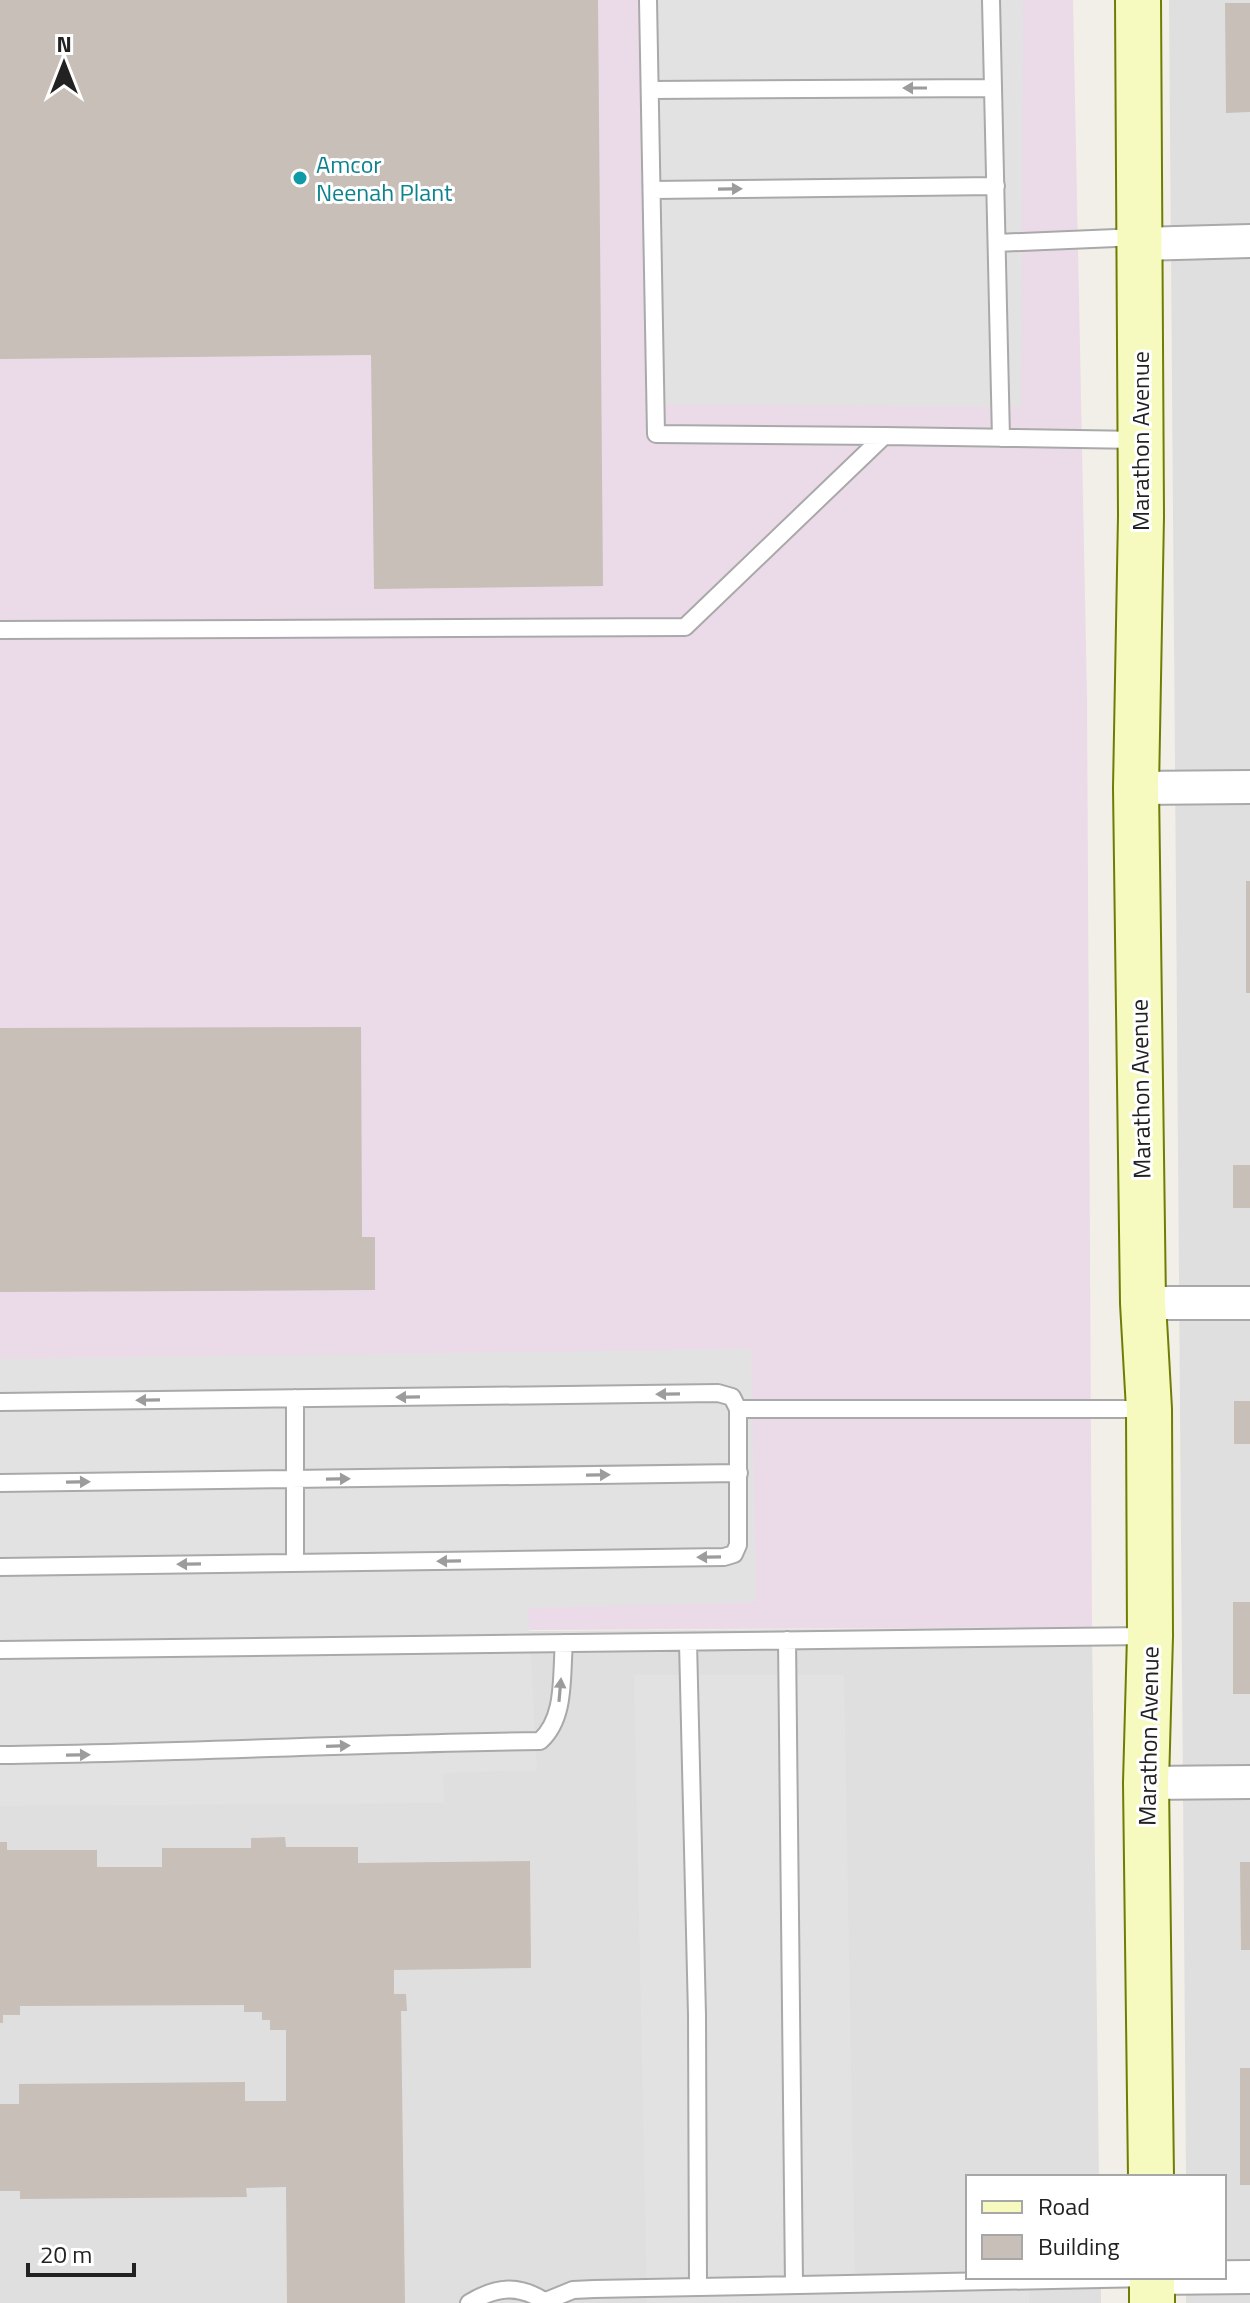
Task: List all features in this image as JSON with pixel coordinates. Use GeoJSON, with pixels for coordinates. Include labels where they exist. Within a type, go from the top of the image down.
{"type":"FeatureCollection","features":[{"type":"Feature","properties":{"kind":"street","name":"Marathon Avenue"},"geometry":{"type":"LineString","coordinates":[[1138,0],[1141,440],[1136,788],[1143,1303],[1149,1409],[1150,1636],[1146,1783],[1151,2175]]}},
{"type":"Feature","properties":{"kind":"street"},"geometry":{"type":"LineString","coordinates":[[1140,241],[1250,241]]}},
{"type":"Feature","properties":{"kind":"street"},"geometry":{"type":"LineString","coordinates":[[1136,788],[1250,787]]}},
{"type":"Feature","properties":{"kind":"street"},"geometry":{"type":"LineString","coordinates":[[1143,1303],[1250,1303]]}},
{"type":"Feature","properties":{"kind":"street"},"geometry":{"type":"LineString","coordinates":[[1146,1783],[1250,1782]]}},
{"type":"Feature","properties":{"kind":"street"},"geometry":{"type":"LineString","coordinates":[[1226,2277],[1250,2277]]}},
{"type":"Feature","properties":{"kind":"street"},"geometry":{"type":"LineString","coordinates":[[1152,2279],[1152,2303]]}},
{"type":"Feature","properties":{"kind":"lane"},"geometry":{"type":"LineString","coordinates":[[648,0],[656,434],[1141,440]]}},
{"type":"Feature","properties":{"kind":"lane"},"geometry":{"type":"LineString","coordinates":[[991,0],[1001,438]]}},
{"type":"Feature","properties":{"kind":"lane"},"geometry":{"type":"LineString","coordinates":[[650,90],[993,88]]}},
{"type":"Feature","properties":{"kind":"lane"},"geometry":{"type":"LineString","coordinates":[[652,190],[996,186]]}},
{"type":"Feature","properties":{"kind":"lane"},"geometry":{"type":"LineString","coordinates":[[997,243],[1140,241]]}},
{"type":"Feature","properties":{"kind":"lane"},"geometry":{"type":"LineString","coordinates":[[0,630],[685,627],[884,436]]}},
{"type":"Feature","properties":{"kind":"lane"},"geometry":{"type":"LineString","coordinates":[[0,1402],[718,1393],[732,1397],[738,1409],[739,1473],[738,1545],[734,1554],[724,1557],[0,1567]]}},
{"type":"Feature","properties":{"kind":"lane"},"geometry":{"type":"LineString","coordinates":[[295,1398],[295,1563]]}},
{"type":"Feature","properties":{"kind":"lane"},"geometry":{"type":"LineString","coordinates":[[738,1409],[1149,1409]]}},
{"type":"Feature","properties":{"kind":"lane"},"geometry":{"type":"LineString","coordinates":[[0,1483],[739,1473]]}},
{"type":"Feature","properties":{"kind":"lane"},"geometry":{"type":"LineString","coordinates":[[0,1650],[1150,1636]]}},
{"type":"Feature","properties":{"kind":"lane"},"geometry":{"type":"LineString","coordinates":[[787,1640],[794,2284]]}},
{"type":"Feature","properties":{"kind":"lane"},"geometry":{"type":"LineString","coordinates":[[688,1642],[697,2015],[698,2286]]}},
{"type":"Feature","properties":{"kind":"lane"},"geometry":{"type":"LineString","coordinates":[[0,1755],[135,1754],[540,1741],[549,1733],[558,1712],[564,1643]]}},
{"type":"Feature","properties":{"kind":"lane"},"geometry":{"type":"LineString","coordinates":[[469,2303],[486,2293],[506,2289],[527,2292],[546,2302],[573,2290],[1092,2279]]}},
{"type":"Feature","properties":{"kind":"shaded area"},"geometry":{"type":"Polygon","coordinates":[[[0,0],[1073,0],[1087,697],[1092,1627],[0,1633],[0,0]]]}},
{"type":"Feature","properties":{"kind":"shaded area"},"geometry":{"type":"Polygon","coordinates":[[[650,0],[1023,0],[1021,407],[647,404],[650,0]]]}},
{"type":"Feature","properties":{"kind":"shaded area"},"geometry":{"type":"Polygon","coordinates":[[[1169,0],[1250,0],[1250,2303],[1186,2303],[1186,2279],[1226,2279],[1226,2175],[1186,2175],[1169,0]]]}},
{"type":"Feature","properties":{"kind":"shaded area"},"geometry":{"type":"Polygon","coordinates":[[[751,1349],[756,1602],[528,1608],[537,1770],[443,1773],[444,1803],[0,1806],[0,1359],[751,1349]]]}},
{"type":"Feature","properties":{"kind":"shaded area"},"geometry":{"type":"Polygon","coordinates":[[[1092,1627],[1099,2175],[966,2175],[966,2279],[1101,2279],[1101,2303],[0,2303],[0,1635],[1092,1627]]]}},
{"type":"Feature","properties":{"kind":"shaded area"},"geometry":{"type":"Polygon","coordinates":[[[634,1675],[844,1675],[855,2283],[1029,2280],[1029,2303],[647,2303],[634,1675]]]}},
{"type":"Feature","properties":{"kind":"building","name":"Amcor Neenah Plant"},"geometry":{"type":"Polygon","coordinates":[[[0,0],[598,0],[603,586],[374,589],[371,355],[0,359],[0,0]]]}},
{"type":"Feature","properties":{"kind":"building"},"geometry":{"type":"Polygon","coordinates":[[[1225,3],[1250,3],[1250,112],[1226,113],[1225,3]]]}},
{"type":"Feature","properties":{"kind":"building"},"geometry":{"type":"Polygon","coordinates":[[[1246,881],[1250,881],[1250,993],[1246,993],[1246,881]]]}},
{"type":"Feature","properties":{"kind":"building"},"geometry":{"type":"Polygon","coordinates":[[[361,1027],[362,1237],[375,1237],[375,1290],[0,1292],[0,1028],[361,1027]]]}},
{"type":"Feature","properties":{"kind":"building"},"geometry":{"type":"Polygon","coordinates":[[[1233,1165],[1250,1165],[1250,1208],[1233,1208],[1233,1165]]]}},
{"type":"Feature","properties":{"kind":"building"},"geometry":{"type":"Polygon","coordinates":[[[1234,1401],[1250,1401],[1250,1444],[1234,1444],[1234,1401]]]}},
{"type":"Feature","properties":{"kind":"building"},"geometry":{"type":"Polygon","coordinates":[[[1233,1602],[1250,1602],[1250,1694],[1233,1694],[1233,1602]]]}},
{"type":"Feature","properties":{"kind":"building"},"geometry":{"type":"Polygon","coordinates":[[[285,1837],[286,1847],[358,1847],[358,1863],[530,1861],[531,1968],[394,1970],[394,1994],[406,1994],[407,2011],[401,2011],[405,2303],[287,2303],[286,2187],[246,2188],[247,2197],[20,2199],[20,2191],[0,2191],[0,2104],[19,2104],[19,2084],[245,2082],[245,2101],[286,2101],[286,2030],[270,2030],[270,2020],[262,2020],[262,2012],[244,2012],[244,2005],[20,2006],[20,2015],[3,2015],[3,2023],[0,2023],[0,1842],[7,1842],[7,1850],[97,1850],[97,1867],[162,1867],[162,1848],[251,1848],[251,1838],[285,1837]]]}},
{"type":"Feature","properties":{"kind":"building"},"geometry":{"type":"Polygon","coordinates":[[[1240,1862],[1250,1862],[1250,1950],[1241,1950],[1240,1862]]]}},
{"type":"Feature","properties":{"kind":"building"},"geometry":{"type":"Polygon","coordinates":[[[1240,2068],[1250,2068],[1250,2185],[1240,2185],[1240,2068]]]}},
{"type":"Feature","properties":{"kind":"place","name":"Amcor Neenah Plant"},"geometry":{"type":"Point","coordinates":[300,178]}}]}
